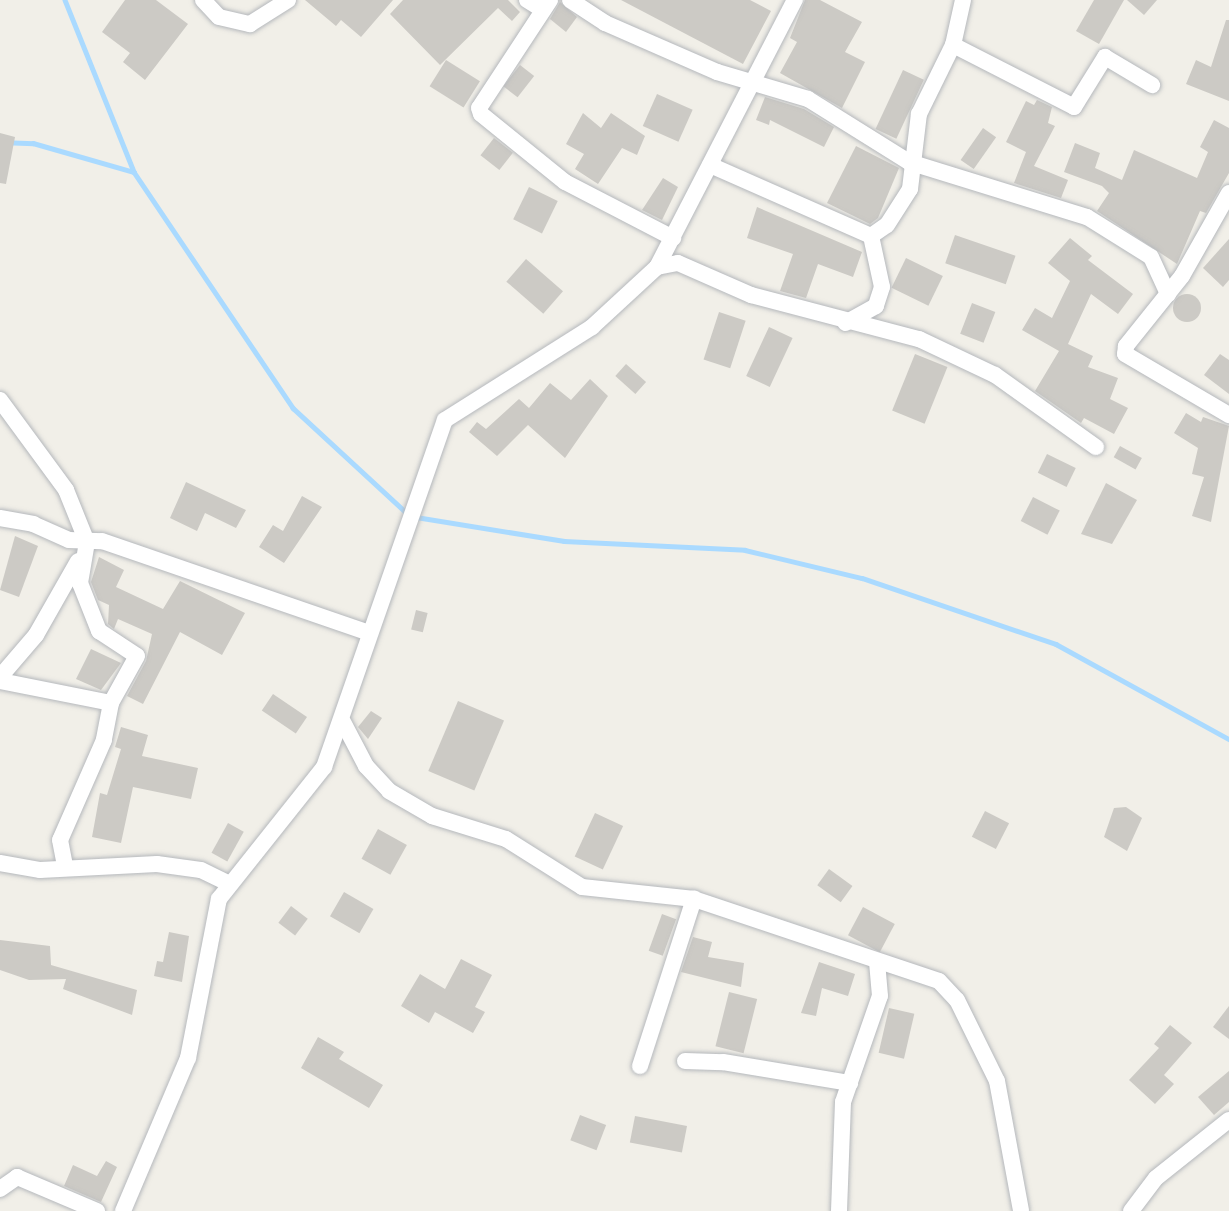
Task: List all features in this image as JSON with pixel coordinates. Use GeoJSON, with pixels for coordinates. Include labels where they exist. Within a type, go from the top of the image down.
{"type":"FeatureCollection","features":[{"type":"Feature","properties":{"kind":"street"},"geometry":{"type":"LineString","coordinates":[[203,0],[219,17],[250,24],[288,0]]}},
{"type":"Feature","properties":{"kind":"street"},"geometry":{"type":"LineString","coordinates":[[527,0],[547,5],[480,108],[481,114],[565,182],[673,238]]}},
{"type":"Feature","properties":{"kind":"street"},"geometry":{"type":"LineString","coordinates":[[570,0],[605,23],[752,83],[808,99],[909,162],[1087,217],[1151,257],[1168,294]]}},
{"type":"Feature","properties":{"kind":"street"},"geometry":{"type":"LineString","coordinates":[[123,1211],[188,1058],[213,918],[228,883],[300,802],[324,767],[343,722],[369,633],[445,420],[592,327],[657,267],[795,0]]}},
{"type":"Feature","properties":{"kind":"street"},"geometry":{"type":"LineString","coordinates":[[871,237],[887,225],[910,189],[909,162],[919,114],[953,45],[963,0]]}},
{"type":"Feature","properties":{"kind":"street"},"geometry":{"type":"LineString","coordinates":[[953,45],[1074,107],[1105,57],[1152,85]]}},
{"type":"Feature","properties":{"kind":"street"},"geometry":{"type":"LineString","coordinates":[[710,165],[871,237]]}},
{"type":"Feature","properties":{"kind":"street"},"geometry":{"type":"LineString","coordinates":[[1229,193],[1217,220],[1168,294],[1126,346],[1125,354],[1229,415]]}},
{"type":"Feature","properties":{"kind":"street"},"geometry":{"type":"LineString","coordinates":[[845,323],[876,306],[882,287],[871,237]]}},
{"type":"Feature","properties":{"kind":"street"},"geometry":{"type":"LineString","coordinates":[[657,267],[678,263],[751,295],[845,323],[919,339],[995,375],[1096,447]]}},
{"type":"Feature","properties":{"kind":"street"},"geometry":{"type":"LineString","coordinates":[[0,400],[66,490],[85,548],[81,595],[99,631],[137,656],[111,703],[104,740],[60,840],[65,866]]}},
{"type":"Feature","properties":{"kind":"street"},"geometry":{"type":"LineString","coordinates":[[0,518],[85,548],[217,578],[369,633]]}},
{"type":"Feature","properties":{"kind":"street"},"geometry":{"type":"LineString","coordinates":[[85,548],[36,635],[0,679],[111,703]]}},
{"type":"Feature","properties":{"kind":"street"},"geometry":{"type":"LineString","coordinates":[[343,722],[366,766],[389,791],[432,816],[506,839],[582,887],[694,899],[877,964],[927,975],[957,1000],[997,1081],[1021,1211]]}},
{"type":"Feature","properties":{"kind":"street"},"geometry":{"type":"LineString","coordinates":[[0,863],[26,870],[65,866],[157,864],[201,870],[228,883]]}},
{"type":"Feature","properties":{"kind":"street"},"geometry":{"type":"LineString","coordinates":[[640,1066],[694,899]]}},
{"type":"Feature","properties":{"kind":"street"},"geometry":{"type":"LineString","coordinates":[[839,1211],[843,1102],[880,996],[877,964]]}},
{"type":"Feature","properties":{"kind":"street"},"geometry":{"type":"LineString","coordinates":[[685,1061],[723,1062],[850,1083]]}},
{"type":"Feature","properties":{"kind":"street"},"geometry":{"type":"LineString","coordinates":[[1131,1211],[1156,1178],[1229,1120]]}},
{"type":"Feature","properties":{"kind":"street"},"geometry":{"type":"LineString","coordinates":[[0,1189],[17,1177],[96,1211]]}},
{"type":"Feature","properties":{"kind":"building"},"geometry":{"type":"Polygon","coordinates":[[[125,0],[156,0],[188,24],[145,80],[123,62],[130,53],[102,32],[125,0]]]}},
{"type":"Feature","properties":{"kind":"building"},"geometry":{"type":"Polygon","coordinates":[[[305,0],[393,0],[361,37],[341,20],[336,26],[305,0]]]}},
{"type":"Feature","properties":{"kind":"building"},"geometry":{"type":"Polygon","coordinates":[[[403,0],[508,0],[520,12],[512,21],[498,8],[440,65],[390,14],[403,0]]]}},
{"type":"Feature","properties":{"kind":"building"},"geometry":{"type":"Polygon","coordinates":[[[621,0],[750,0],[771,11],[743,64],[621,0]]]}},
{"type":"Feature","properties":{"kind":"building"},"geometry":{"type":"Polygon","coordinates":[[[805,0],[820,0],[862,22],[845,52],[865,62],[842,108],[780,73],[797,42],[790,38],[805,0]]]}},
{"type":"Feature","properties":{"kind":"building"},"geometry":{"type":"Polygon","coordinates":[[[1094,0],[1124,0],[1099,44],[1076,31],[1094,0]]]}},
{"type":"Feature","properties":{"kind":"building"},"geometry":{"type":"Polygon","coordinates":[[[1127,0],[1157,0],[1144,15],[1127,0]]]}},
{"type":"Feature","properties":{"kind":"building"},"geometry":{"type":"Polygon","coordinates":[[[560,2],[577,17],[566,32],[550,19],[560,2]]]}},
{"type":"Feature","properties":{"kind":"building"},"geometry":{"type":"Polygon","coordinates":[[[1226,20],[1229,20],[1229,101],[1186,84],[1196,60],[1211,67],[1226,20]]]}},
{"type":"Feature","properties":{"kind":"building"},"geometry":{"type":"Polygon","coordinates":[[[446,60],[480,81],[463,107],[430,86],[446,60]]]}},
{"type":"Feature","properties":{"kind":"building"},"geometry":{"type":"Polygon","coordinates":[[[520,65],[534,76],[518,97],[503,86],[520,65]]]}},
{"type":"Feature","properties":{"kind":"building"},"geometry":{"type":"Polygon","coordinates":[[[903,70],[924,80],[896,139],[876,129],[903,70]]]}},
{"type":"Feature","properties":{"kind":"building"},"geometry":{"type":"Polygon","coordinates":[[[657,94],[693,110],[678,142],[643,126],[657,94]]]}},
{"type":"Feature","properties":{"kind":"building"},"geometry":{"type":"Polygon","coordinates":[[[765,97],[804,109],[834,127],[824,147],[770,120],[769,125],[756,120],[765,97]]]}},
{"type":"Feature","properties":{"kind":"building"},"geometry":{"type":"Polygon","coordinates":[[[1037,100],[1052,107],[1048,123],[1055,126],[1034,166],[1068,180],[1061,198],[1014,183],[1026,152],[1006,142],[1026,101],[1034,105],[1037,100]]]}},
{"type":"Feature","properties":{"kind":"building"},"geometry":{"type":"Polygon","coordinates":[[[583,113],[601,128],[611,113],[645,136],[637,155],[622,148],[598,184],[575,169],[584,154],[566,144],[583,113]]]}},
{"type":"Feature","properties":{"kind":"building"},"geometry":{"type":"Polygon","coordinates":[[[1214,120],[1229,128],[1229,173],[1206,213],[1200,211],[1177,264],[1097,211],[1109,193],[1102,186],[1064,172],[1075,143],[1100,153],[1095,168],[1122,180],[1134,150],[1197,178],[1208,152],[1200,147],[1214,120]]]}},
{"type":"Feature","properties":{"kind":"building"},"geometry":{"type":"Polygon","coordinates":[[[983,128],[996,137],[974,169],[961,160],[983,128]]]}},
{"type":"Feature","properties":{"kind":"building"},"geometry":{"type":"Polygon","coordinates":[[[0,133],[15,137],[6,184],[0,183],[0,133]]]}},
{"type":"Feature","properties":{"kind":"building"},"geometry":{"type":"Polygon","coordinates":[[[494,138],[513,153],[499,170],[480,155],[494,138]]]}},
{"type":"Feature","properties":{"kind":"building"},"geometry":{"type":"Polygon","coordinates":[[[856,146],[899,168],[878,218],[870,224],[827,203],[856,146]]]}},
{"type":"Feature","properties":{"kind":"building"},"geometry":{"type":"Polygon","coordinates":[[[663,178],[678,187],[662,220],[642,210],[663,178]]]}},
{"type":"Feature","properties":{"kind":"building"},"geometry":{"type":"Polygon","coordinates":[[[529,187],[558,201],[542,233],[513,219],[529,187]]]}},
{"type":"Feature","properties":{"kind":"building"},"geometry":{"type":"Polygon","coordinates":[[[757,207],[862,252],[853,277],[818,264],[806,298],[780,291],[793,254],[747,238],[757,207]]]}},
{"type":"Feature","properties":{"kind":"building"},"geometry":{"type":"Polygon","coordinates":[[[955,235],[1016,256],[1006,284],[945,263],[955,235]]]}},
{"type":"Feature","properties":{"kind":"building"},"geometry":{"type":"Polygon","coordinates":[[[1070,238],[1092,256],[1088,260],[1133,294],[1118,314],[1091,294],[1068,344],[1093,356],[1088,367],[1118,378],[1110,399],[1128,408],[1114,434],[1084,418],[1081,423],[1035,391],[1059,351],[1022,330],[1035,308],[1052,318],[1070,281],[1048,263],[1070,238]]]}},
{"type":"Feature","properties":{"kind":"building"},"geometry":{"type":"Polygon","coordinates":[[[1229,239],[1229,280],[1223,287],[1203,268],[1229,239]]]}},
{"type":"Feature","properties":{"kind":"building"},"geometry":{"type":"Polygon","coordinates":[[[906,258],[943,276],[928,306],[892,288],[906,258]]]}},
{"type":"Feature","properties":{"kind":"building"},"geometry":{"type":"Polygon","coordinates":[[[526,259],[563,291],[543,314],[506,282],[526,259]]]}},
{"type":"Feature","properties":{"kind":"building"},"geometry":{"type":"Polygon","coordinates":[[[1187,294],[1197,298],[1201,308],[1197,318],[1187,322],[1177,318],[1173,308],[1177,298],[1187,294]]]}},
{"type":"Feature","properties":{"kind":"building"},"geometry":{"type":"Polygon","coordinates":[[[972,303],[995,312],[984,343],[960,334],[972,303]]]}},
{"type":"Feature","properties":{"kind":"building"},"geometry":{"type":"Polygon","coordinates":[[[719,312],[746,321],[730,368],[704,360],[719,312]]]}},
{"type":"Feature","properties":{"kind":"building"},"geometry":{"type":"Polygon","coordinates":[[[769,327],[793,338],[770,387],[746,376],[769,327]]]}},
{"type":"Feature","properties":{"kind":"building"},"geometry":{"type":"Polygon","coordinates":[[[915,354],[947,367],[925,424],[892,411],[915,354]]]}},
{"type":"Feature","properties":{"kind":"building"},"geometry":{"type":"Polygon","coordinates":[[[1220,354],[1229,360],[1229,394],[1204,375],[1220,354]]]}},
{"type":"Feature","properties":{"kind":"building"},"geometry":{"type":"Polygon","coordinates":[[[626,364],[646,382],[635,394],[615,376],[626,364]]]}},
{"type":"Feature","properties":{"kind":"building"},"geometry":{"type":"Polygon","coordinates":[[[590,379],[608,396],[565,458],[528,425],[497,456],[469,432],[477,422],[486,429],[519,399],[529,408],[550,383],[571,400],[590,379]]]}},
{"type":"Feature","properties":{"kind":"building"},"geometry":{"type":"Polygon","coordinates":[[[1186,413],[1201,422],[1203,417],[1229,426],[1211,522],[1192,516],[1204,477],[1192,474],[1198,448],[1174,433],[1186,413]]]}},
{"type":"Feature","properties":{"kind":"building"},"geometry":{"type":"Polygon","coordinates":[[[1120,446],[1142,458],[1136,469],[1114,457],[1120,446]]]}},
{"type":"Feature","properties":{"kind":"building"},"geometry":{"type":"Polygon","coordinates":[[[1047,454],[1076,468],[1067,487],[1038,473],[1047,454]]]}},
{"type":"Feature","properties":{"kind":"building"},"geometry":{"type":"Polygon","coordinates":[[[186,482],[246,510],[236,528],[205,513],[197,531],[170,518],[186,482]]]}},
{"type":"Feature","properties":{"kind":"building"},"geometry":{"type":"Polygon","coordinates":[[[1106,483],[1137,500],[1112,544],[1081,534],[1106,483]]]}},
{"type":"Feature","properties":{"kind":"building"},"geometry":{"type":"Polygon","coordinates":[[[302,496],[322,507],[284,563],[259,547],[273,525],[283,531],[302,496]]]}},
{"type":"Feature","properties":{"kind":"building"},"geometry":{"type":"Polygon","coordinates":[[[1033,497],[1060,511],[1047,535],[1021,521],[1033,497]]]}},
{"type":"Feature","properties":{"kind":"building"},"geometry":{"type":"Polygon","coordinates":[[[15,536],[38,546],[19,597],[0,590],[15,536]]]}},
{"type":"Feature","properties":{"kind":"building"},"geometry":{"type":"Polygon","coordinates":[[[99,557],[124,570],[116,587],[163,609],[180,581],[245,613],[222,655],[180,632],[143,704],[127,696],[146,661],[152,634],[118,619],[114,629],[108,624],[109,605],[98,600],[91,582],[99,557]]]}},
{"type":"Feature","properties":{"kind":"building"},"geometry":{"type":"Polygon","coordinates":[[[416,610],[428,613],[423,632],[411,629],[416,610]]]}},
{"type":"Feature","properties":{"kind":"building"},"geometry":{"type":"Polygon","coordinates":[[[91,649],[121,663],[101,690],[76,679],[91,649]]]}},
{"type":"Feature","properties":{"kind":"building"},"geometry":{"type":"Polygon","coordinates":[[[273,694],[307,717],[296,734],[262,711],[273,694]]]}},
{"type":"Feature","properties":{"kind":"building"},"geometry":{"type":"Polygon","coordinates":[[[458,701],[504,721],[474,790],[428,771],[458,701]]]}},
{"type":"Feature","properties":{"kind":"building"},"geometry":{"type":"Polygon","coordinates":[[[371,711],[382,718],[368,739],[358,727],[371,711]]]}},
{"type":"Feature","properties":{"kind":"building"},"geometry":{"type":"Polygon","coordinates":[[[121,727],[148,735],[142,756],[198,768],[191,799],[133,787],[121,843],[92,837],[100,793],[107,795],[121,749],[115,747],[121,727]]]}},
{"type":"Feature","properties":{"kind":"building"},"geometry":{"type":"Polygon","coordinates":[[[1126,807],[1142,818],[1127,851],[1104,837],[1114,808],[1126,807]]]}},
{"type":"Feature","properties":{"kind":"building"},"geometry":{"type":"Polygon","coordinates":[[[985,811],[1009,823],[996,849],[972,837],[985,811]]]}},
{"type":"Feature","properties":{"kind":"building"},"geometry":{"type":"Polygon","coordinates":[[[595,813],[623,826],[603,870],[575,857],[595,813]]]}},
{"type":"Feature","properties":{"kind":"building"},"geometry":{"type":"Polygon","coordinates":[[[228,823],[244,832],[227,861],[212,853],[228,823]]]}},
{"type":"Feature","properties":{"kind":"building"},"geometry":{"type":"Polygon","coordinates":[[[378,829],[407,845],[390,875],[362,859],[378,829]]]}},
{"type":"Feature","properties":{"kind":"building"},"geometry":{"type":"Polygon","coordinates":[[[829,869],[852,886],[841,902],[817,885],[829,869]]]}},
{"type":"Feature","properties":{"kind":"building"},"geometry":{"type":"Polygon","coordinates":[[[344,892],[373,909],[359,933],[330,916],[344,892]]]}},
{"type":"Feature","properties":{"kind":"building"},"geometry":{"type":"Polygon","coordinates":[[[291,906],[308,919],[295,935],[278,923],[291,906]]]}},
{"type":"Feature","properties":{"kind":"building"},"geometry":{"type":"Polygon","coordinates":[[[863,907],[895,924],[880,952],[848,935],[863,907]]]}},
{"type":"Feature","properties":{"kind":"building"},"geometry":{"type":"Polygon","coordinates":[[[662,914],[676,919],[663,956],[649,951],[662,914]]]}},
{"type":"Feature","properties":{"kind":"building"},"geometry":{"type":"Polygon","coordinates":[[[169,932],[189,936],[182,982],[154,976],[157,961],[163,962],[169,932]]]}},
{"type":"Feature","properties":{"kind":"building"},"geometry":{"type":"Polygon","coordinates":[[[693,937],[712,942],[708,957],[744,963],[741,987],[681,972],[693,937]]]}},
{"type":"Feature","properties":{"kind":"building"},"geometry":{"type":"Polygon","coordinates":[[[0,940],[50,946],[51,965],[137,990],[132,1015],[63,989],[66,979],[29,980],[0,970],[0,940]]]}},
{"type":"Feature","properties":{"kind":"building"},"geometry":{"type":"Polygon","coordinates":[[[461,959],[492,975],[475,1007],[485,1012],[473,1033],[435,1012],[429,1023],[401,1006],[420,974],[445,989],[461,959]]]}},
{"type":"Feature","properties":{"kind":"building"},"geometry":{"type":"Polygon","coordinates":[[[819,962],[855,974],[848,996],[822,988],[816,1016],[801,1013],[819,962]]]}},
{"type":"Feature","properties":{"kind":"building"},"geometry":{"type":"Polygon","coordinates":[[[729,992],[757,999],[744,1053],[715,1046],[729,992]]]}},
{"type":"Feature","properties":{"kind":"building"},"geometry":{"type":"Polygon","coordinates":[[[1229,1006],[1229,1039],[1213,1027],[1229,1006]]]}},
{"type":"Feature","properties":{"kind":"building"},"geometry":{"type":"Polygon","coordinates":[[[889,1008],[914,1014],[904,1059],[879,1053],[889,1008]]]}},
{"type":"Feature","properties":{"kind":"building"},"geometry":{"type":"Polygon","coordinates":[[[1170,1025],[1192,1043],[1164,1075],[1174,1084],[1155,1104],[1129,1080],[1159,1048],[1154,1044],[1170,1025]]]}},
{"type":"Feature","properties":{"kind":"building"},"geometry":{"type":"Polygon","coordinates":[[[318,1037],[344,1052],[339,1059],[383,1085],[369,1108],[301,1068],[318,1037]]]}},
{"type":"Feature","properties":{"kind":"building"},"geometry":{"type":"Polygon","coordinates":[[[1229,1071],[1229,1102],[1214,1115],[1198,1097],[1229,1071]]]}},
{"type":"Feature","properties":{"kind":"building"},"geometry":{"type":"Polygon","coordinates":[[[580,1115],[606,1125],[596,1150],[570,1140],[580,1115]]]}},
{"type":"Feature","properties":{"kind":"building"},"geometry":{"type":"Polygon","coordinates":[[[635,1116],[687,1126],[682,1153],[630,1143],[635,1116]]]}},
{"type":"Feature","properties":{"kind":"building"},"geometry":{"type":"Polygon","coordinates":[[[106,1161],[117,1167],[101,1202],[64,1186],[73,1165],[97,1176],[106,1161]]]}},
{"type":"Feature","properties":{"kind":"waterway"},"geometry":{"type":"LineString","coordinates":[[65,0],[134,172]]}},
{"type":"Feature","properties":{"kind":"waterway"},"geometry":{"type":"LineString","coordinates":[[0,142],[33,143],[134,172],[293,408],[408,514]]}},
{"type":"Feature","properties":{"kind":"waterway"},"geometry":{"type":"LineString","coordinates":[[416,517],[564,541],[745,550],[862,578],[1056,644],[1229,739]]}}]}
